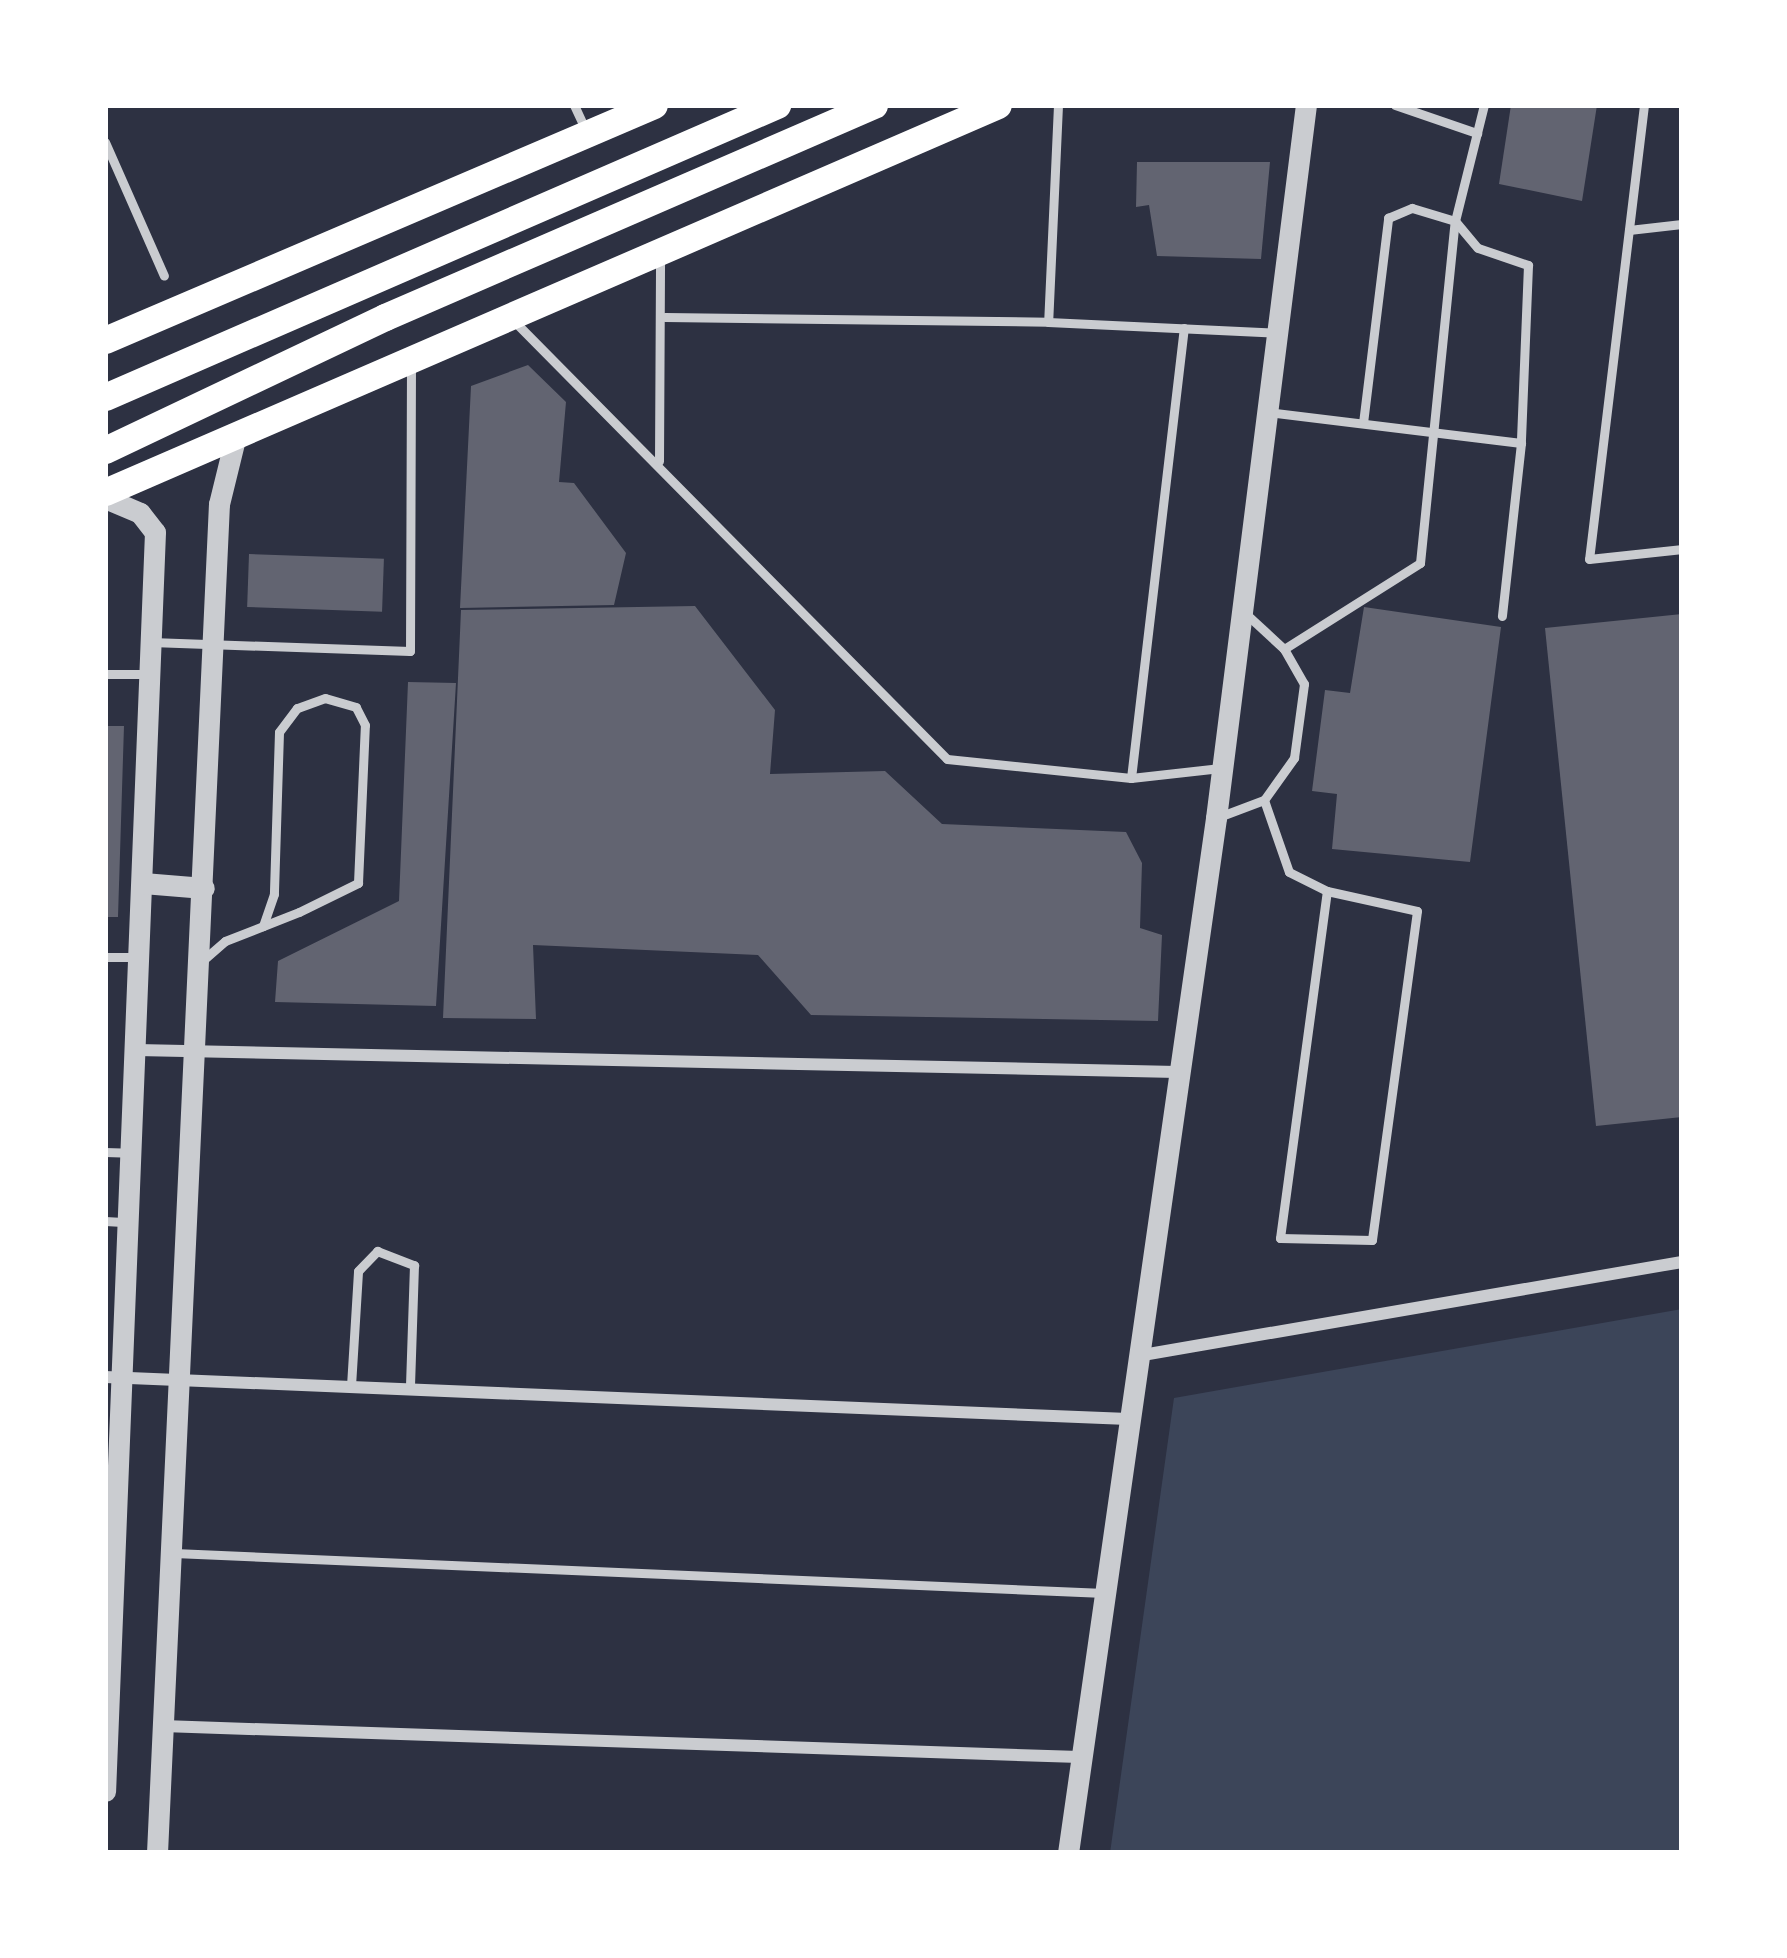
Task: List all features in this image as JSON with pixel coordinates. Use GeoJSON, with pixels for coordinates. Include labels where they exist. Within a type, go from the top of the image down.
{"type":"FeatureCollection","features":[{"type":"Feature","properties":{"kind":"main road"},"geometry":{"type":"LineString","coordinates":[[105,340],[654,105]]}},
{"type":"Feature","properties":{"kind":"main road"},"geometry":{"type":"LineString","coordinates":[[105,398],[777,105]]}},
{"type":"Feature","properties":{"kind":"main road"},"geometry":{"type":"LineString","coordinates":[[105,450],[385,317],[874,105]]}},
{"type":"Feature","properties":{"kind":"main road"},"geometry":{"type":"LineString","coordinates":[[105,495],[998,105]]}},
{"type":"Feature","properties":{"kind":"street"},"geometry":{"type":"LineString","coordinates":[[1289,105],[1302,135]]}},
{"type":"Feature","properties":{"kind":"street"},"geometry":{"type":"LineString","coordinates":[[1068,1853],[1216,818],[1306,105]]}},
{"type":"Feature","properties":{"kind":"street"},"geometry":{"type":"LineString","coordinates":[[157,1853],[173,1378],[198,1050],[219,503],[236,435]]}},
{"type":"Feature","properties":{"kind":"street"},"geometry":{"type":"LineString","coordinates":[[105,495],[140,513],[155,532],[134,1153],[116,1221],[105,1791]]}},
{"type":"Feature","properties":{"kind":"street"},"geometry":{"type":"LineString","coordinates":[[143,883],[204,887]]}},
{"type":"Feature","properties":{"kind":"street"},"geometry":{"type":"LineString","coordinates":[[137,1050],[670,1067],[1178,1072]]}},
{"type":"Feature","properties":{"kind":"street"},"geometry":{"type":"LineString","coordinates":[[1137,1356],[1682,1262]]}},
{"type":"Feature","properties":{"kind":"street"},"geometry":{"type":"LineString","coordinates":[[112,1377],[1128,1419]]}},
{"type":"Feature","properties":{"kind":"street"},"geometry":{"type":"LineString","coordinates":[[163,1726],[1079,1756]]}},
{"type":"Feature","properties":{"kind":"lane"},"geometry":{"type":"LineString","coordinates":[[574,105],[587,134]]}},
{"type":"Feature","properties":{"kind":"lane"},"geometry":{"type":"LineString","coordinates":[[1048,322],[1058,105]]}},
{"type":"Feature","properties":{"kind":"lane"},"geometry":{"type":"LineString","coordinates":[[1395,105],[1477,133]]}},
{"type":"Feature","properties":{"kind":"lane"},"geometry":{"type":"LineString","coordinates":[[1284,649],[1420,562],[1455,221],[1484,105]]}},
{"type":"Feature","properties":{"kind":"lane"},"geometry":{"type":"LineString","coordinates":[[1644,105],[1589,559],[1682,549]]}},
{"type":"Feature","properties":{"kind":"lane"},"geometry":{"type":"LineString","coordinates":[[105,142],[164,276]]}},
{"type":"Feature","properties":{"kind":"lane"},"geometry":{"type":"LineString","coordinates":[[1363,423],[1388,218],[1412,208],[1455,221],[1478,248],[1528,265],[1521,443],[1502,616]]}},
{"type":"Feature","properties":{"kind":"lane"},"geometry":{"type":"LineString","coordinates":[[1629,230],[1682,224]]}},
{"type":"Feature","properties":{"kind":"lane"},"geometry":{"type":"LineString","coordinates":[[659,250],[665,316],[659,460]]}},
{"type":"Feature","properties":{"kind":"lane"},"geometry":{"type":"LineString","coordinates":[[665,316],[1048,322],[1278,333]]}},
{"type":"Feature","properties":{"kind":"lane"},"geometry":{"type":"LineString","coordinates":[[511,319],[659,460],[947,759],[1131,778],[1222,768]]}},
{"type":"Feature","properties":{"kind":"lane"},"geometry":{"type":"LineString","coordinates":[[1131,778],[1184,328]]}},
{"type":"Feature","properties":{"kind":"lane"},"geometry":{"type":"LineString","coordinates":[[151,643],[214,641],[410,651],[411,362]]}},
{"type":"Feature","properties":{"kind":"lane"},"geometry":{"type":"LineString","coordinates":[[1268,412],[1521,443]]}},
{"type":"Feature","properties":{"kind":"lane"},"geometry":{"type":"LineString","coordinates":[[1216,818],[1264,800],[1294,758],[1304,684],[1284,649],[1241,609]]}},
{"type":"Feature","properties":{"kind":"lane"},"geometry":{"type":"LineString","coordinates":[[105,674],[150,674]]}},
{"type":"Feature","properties":{"kind":"lane"},"geometry":{"type":"LineString","coordinates":[[201,961],[262,926],[358,883],[365,725],[356,707],[325,698],[297,708],[279,732],[274,894],[262,926]]}},
{"type":"Feature","properties":{"kind":"lane"},"geometry":{"type":"LineString","coordinates":[[1264,800],[1289,872],[1327,891],[1417,911],[1372,1240],[1280,1238],[1327,891]]}},
{"type":"Feature","properties":{"kind":"lane"},"geometry":{"type":"LineString","coordinates":[[105,957],[141,957]]}},
{"type":"Feature","properties":{"kind":"lane"},"geometry":{"type":"LineString","coordinates":[[105,1152],[134,1153]]}},
{"type":"Feature","properties":{"kind":"lane"},"geometry":{"type":"LineString","coordinates":[[351,1386],[358,1270],[377,1251],[402,1254],[414,1265],[410,1388]]}},
{"type":"Feature","properties":{"kind":"lane"},"geometry":{"type":"LineString","coordinates":[[169,1553],[1104,1593]]}},
{"type":"Feature","properties":{"kind":"shaded area"},"geometry":{"type":"Polygon","coordinates":[[[1682,1309],[1682,1853],[1110,1853],[1174,1398],[1682,1309]]]}},
{"type":"Feature","properties":{"kind":"building"},"geometry":{"type":"Polygon","coordinates":[[[1511,105],[1597,105],[1582,201],[1499,184],[1511,105]]]}},
{"type":"Feature","properties":{"kind":"building"},"geometry":{"type":"Polygon","coordinates":[[[1137,162],[1270,162],[1261,259],[1157,256],[1149,205],[1136,207],[1137,162]]]}},
{"type":"Feature","properties":{"kind":"building"},"geometry":{"type":"Polygon","coordinates":[[[528,365],[566,402],[559,482],[574,483],[626,553],[614,605],[460,608],[471,386],[528,365]]]}},
{"type":"Feature","properties":{"kind":"building"},"geometry":{"type":"Polygon","coordinates":[[[249,554],[384,559],[382,612],[247,607],[249,554]]]}},
{"type":"Feature","properties":{"kind":"building"},"geometry":{"type":"Polygon","coordinates":[[[695,606],[775,710],[770,774],[885,771],[942,824],[1126,832],[1142,863],[1140,928],[1162,935],[1158,1021],[811,1015],[758,955],[533,945],[536,1019],[443,1018],[461,610],[695,606]]]}},
{"type":"Feature","properties":{"kind":"building"},"geometry":{"type":"Polygon","coordinates":[[[1364,607],[1501,627],[1470,862],[1332,849],[1337,794],[1312,791],[1325,690],[1350,693],[1364,607]]]}},
{"type":"Feature","properties":{"kind":"building"},"geometry":{"type":"Polygon","coordinates":[[[1682,614],[1682,1117],[1596,1126],[1545,628],[1682,614]]]}},
{"type":"Feature","properties":{"kind":"building"},"geometry":{"type":"Polygon","coordinates":[[[408,682],[456,683],[436,1006],[275,1002],[278,961],[399,901],[408,682]]]}},
{"type":"Feature","properties":{"kind":"building"},"geometry":{"type":"Polygon","coordinates":[[[105,726],[124,726],[118,917],[105,917],[105,726]]]}}]}
